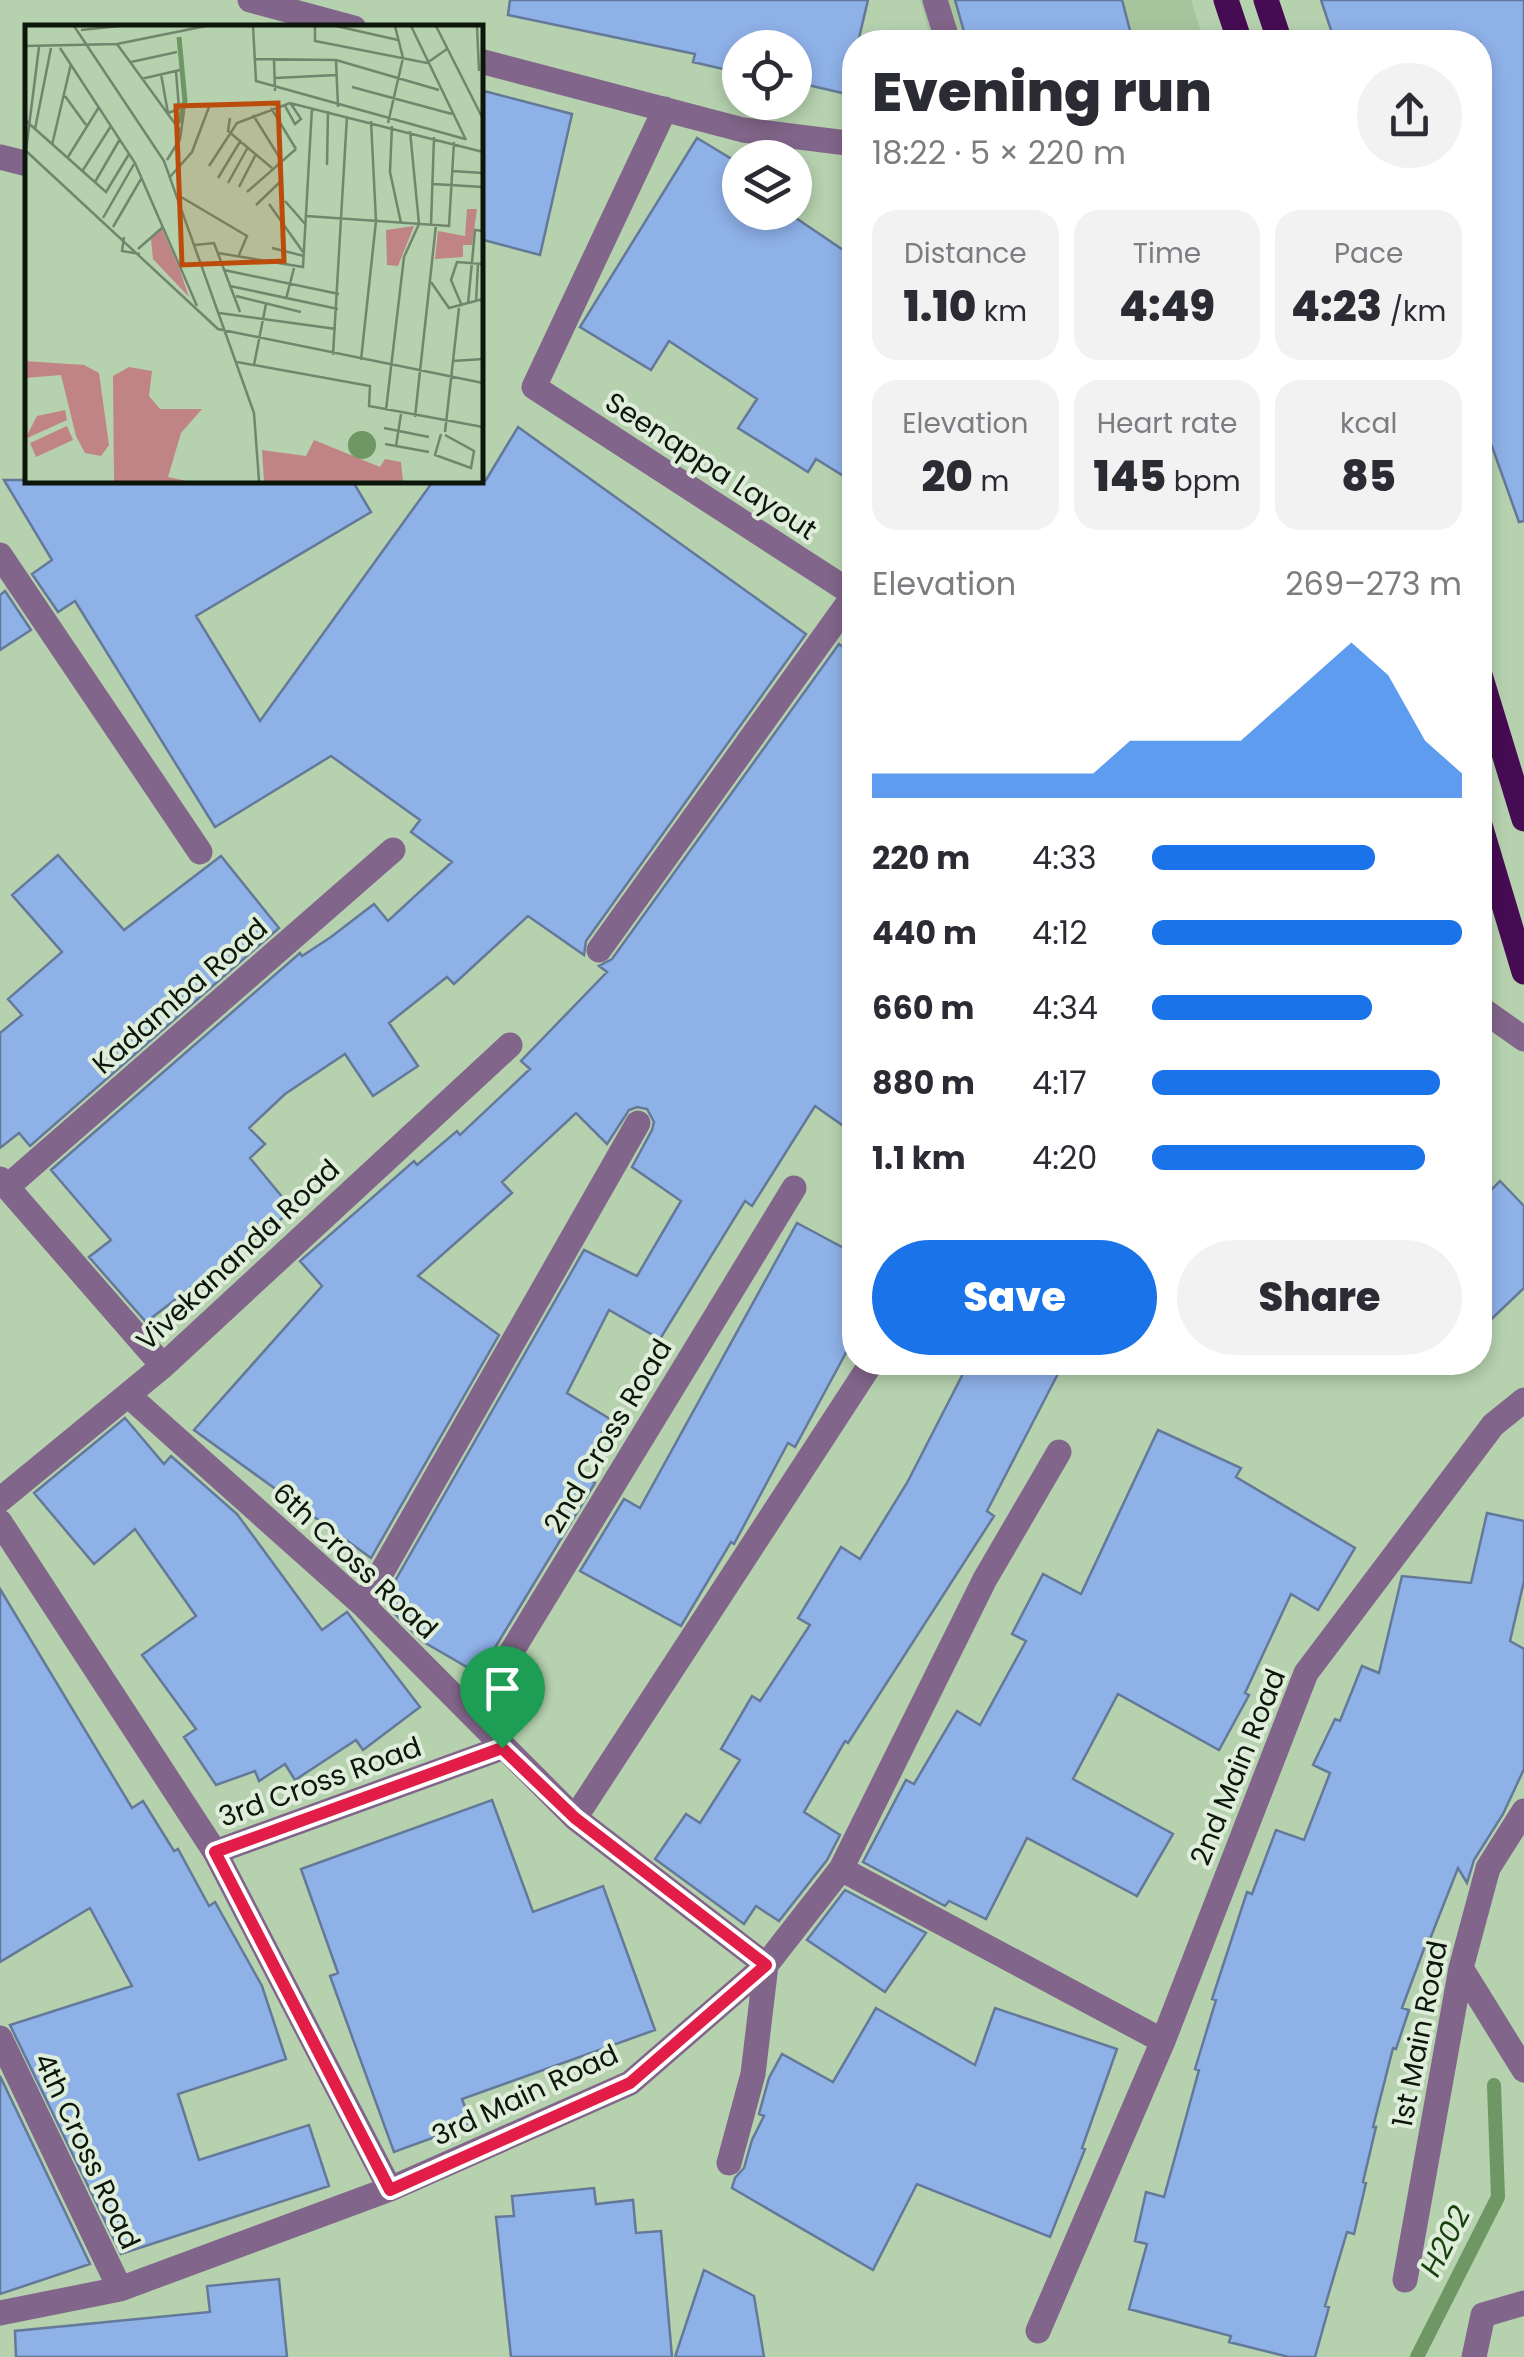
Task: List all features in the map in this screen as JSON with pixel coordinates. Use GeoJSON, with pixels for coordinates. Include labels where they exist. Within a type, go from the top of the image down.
{"type":"FeatureCollection","features":[{"type":"Feature","properties":{"kind":"main road"},"geometry":{"type":"LineString","coordinates":[[1226,0],[1236,30]]}},
{"type":"Feature","properties":{"kind":"main road"},"geometry":{"type":"LineString","coordinates":[[1266,0],[1276,30]]}},
{"type":"Feature","properties":{"kind":"main road"},"geometry":{"type":"LineString","coordinates":[[1492,714],[1524,819]]}},
{"type":"Feature","properties":{"kind":"main road"},"geometry":{"type":"LineString","coordinates":[[1492,865],[1524,972]]}},
{"type":"Feature","properties":{"kind":"street"},"geometry":{"type":"LineString","coordinates":[[250,0],[343,25]]}},
{"type":"Feature","properties":{"kind":"street"},"geometry":{"type":"LineString","coordinates":[[934,0],[944,30]]}},
{"type":"Feature","properties":{"kind":"street"},"geometry":{"type":"LineString","coordinates":[[482,61],[743,130],[842,142]]}},
{"type":"Feature","properties":{"kind":"street","name":"Seenappa Layout"},"geometry":{"type":"LineString","coordinates":[[665,110],[534,387],[842,587]]}},
{"type":"Feature","properties":{"kind":"street"},"geometry":{"type":"LineString","coordinates":[[0,156],[25,163]]}},
{"type":"Feature","properties":{"kind":"street"},"geometry":{"type":"LineString","coordinates":[[0,554],[200,852]]}},
{"type":"Feature","properties":{"kind":"street"},"geometry":{"type":"LineString","coordinates":[[599,950],[842,613]]}},
{"type":"Feature","properties":{"kind":"street","name":"Kadamba Road"},"geometry":{"type":"LineString","coordinates":[[4,1182],[392,850]]}},
{"type":"Feature","properties":{"kind":"street"},"geometry":{"type":"LineString","coordinates":[[1492,1016],[1524,1039]]}},
{"type":"Feature","properties":{"kind":"street","name":"Vivekananda Road"},"geometry":{"type":"LineString","coordinates":[[0,1500],[129,1396],[510,1045]]}},
{"type":"Feature","properties":{"kind":"street"},"geometry":{"type":"LineString","coordinates":[[363,1605],[638,1124]]}},
{"type":"Feature","properties":{"kind":"street"},"geometry":{"type":"LineString","coordinates":[[4,1182],[162,1366]]}},
{"type":"Feature","properties":{"kind":"street","name":"2nd Cross Road"},"geometry":{"type":"LineString","coordinates":[[473,1714],[794,1188]]}},
{"type":"Feature","properties":{"kind":"street"},"geometry":{"type":"LineString","coordinates":[[575,1818],[864,1375]]}},
{"type":"Feature","properties":{"kind":"street","name":"6th Cross Road"},"geometry":{"type":"LineString","coordinates":[[129,1396],[363,1605],[575,1818],[766,1965]]}},
{"type":"Feature","properties":{"kind":"street","name":"2nd Main Road"},"geometry":{"type":"LineString","coordinates":[[1038,2331],[1163,2041],[1306,1673],[1493,1425],[1524,1400]]}},
{"type":"Feature","properties":{"kind":"street","name":"3rd Main Road"},"geometry":{"type":"LineString","coordinates":[[0,2312],[120,2289],[390,2190],[630,2083],[766,1965],[841,1869],[985,1579],[1060,1452]]}},
{"type":"Feature","properties":{"kind":"street"},"geometry":{"type":"LineString","coordinates":[[0,1522],[215,1852],[390,2190]]}},
{"type":"Feature","properties":{"kind":"street","name":"3rd Cross Road"},"geometry":{"type":"LineString","coordinates":[[215,1852],[502,1748]]}},
{"type":"Feature","properties":{"kind":"street","name":"1st Main Road"},"geometry":{"type":"LineString","coordinates":[[1405,2280],[1461,1968],[1488,1868],[1524,1811]]}},
{"type":"Feature","properties":{"kind":"street"},"geometry":{"type":"LineString","coordinates":[[841,1869],[1163,2041]]}},
{"type":"Feature","properties":{"kind":"street"},"geometry":{"type":"LineString","coordinates":[[729,2163],[753,2074],[766,1965]]}},
{"type":"Feature","properties":{"kind":"street"},"geometry":{"type":"LineString","coordinates":[[1461,1968],[1524,2070]]}},
{"type":"Feature","properties":{"kind":"street","name":"4th Cross Road"},"geometry":{"type":"LineString","coordinates":[[0,2038],[120,2289]]}},
{"type":"Feature","properties":{"kind":"street"},"geometry":{"type":"LineString","coordinates":[[1474,2357],[1483,2315],[1524,2303]]}},
{"type":"Feature","properties":{"kind":"shaded area"},"geometry":{"type":"Polygon","coordinates":[[[920,0],[1191,0],[1200,30],[929,30],[920,0]]]}},
{"type":"Feature","properties":{"kind":"building"},"geometry":{"type":"Polygon","coordinates":[[[510,0],[868,0],[861,30],[842,30],[842,93],[812,86],[812,30],[722,30],[722,69],[693,62],[695,54],[508,15],[510,0]]]}},
{"type":"Feature","properties":{"kind":"building"},"geometry":{"type":"Polygon","coordinates":[[[955,0],[1122,0],[1130,30],[964,30],[955,0]]]}},
{"type":"Feature","properties":{"kind":"building"},"geometry":{"type":"Polygon","coordinates":[[[1321,0],[1524,0],[1524,521],[1519,522],[1492,447],[1492,30],[1331,30],[1321,0]]]}},
{"type":"Feature","properties":{"kind":"building"},"geometry":{"type":"Polygon","coordinates":[[[482,91],[572,114],[540,255],[482,240],[482,91]]]}},
{"type":"Feature","properties":{"kind":"building"},"geometry":{"type":"Polygon","coordinates":[[[697,138],[722,153],[722,230],[812,229],[842,249],[842,475],[816,459],[808,472],[738,428],[757,399],[669,341],[651,370],[580,327],[697,138]]]}},
{"type":"Feature","properties":{"kind":"building"},"geometry":{"type":"Polygon","coordinates":[[[518,427],[806,634],[586,941],[584,955],[528,916],[454,984],[447,977],[389,1023],[418,1066],[373,1096],[345,1054],[285,1094],[249,1128],[265,1144],[250,1158],[293,1210],[146,1322],[89,1257],[111,1240],[51,1170],[300,953],[302,956],[331,937],[374,904],[388,921],[452,862],[411,832],[420,820],[331,756],[215,827],[75,601],[58,612],[32,574],[52,560],[4,480],[353,482],[371,512],[196,616],[260,721],[433,482],[486,480],[518,427]]]}},
{"type":"Feature","properties":{"kind":"building"},"geometry":{"type":"Polygon","coordinates":[[[5,591],[31,630],[0,650],[0,595],[5,591]]]}},
{"type":"Feature","properties":{"kind":"building"},"geometry":{"type":"Polygon","coordinates":[[[839,644],[842,1125],[815,1106],[752,1206],[745,1201],[660,1339],[609,1310],[567,1393],[610,1419],[577,1473],[595,1483],[479,1674],[422,1641],[383,1602],[584,1250],[637,1276],[681,1201],[632,1167],[652,1130],[654,1122],[647,1109],[629,1110],[607,1144],[576,1113],[502,1182],[512,1193],[418,1276],[499,1335],[371,1558],[194,1430],[322,1286],[300,1261],[414,1161],[417,1165],[457,1131],[460,1135],[530,1069],[521,1061],[607,972],[599,966],[612,959],[839,644]]]}},
{"type":"Feature","properties":{"kind":"building"},"geometry":{"type":"Polygon","coordinates":[[[58,855],[124,930],[221,856],[279,928],[30,1146],[19,1133],[0,1148],[0,1033],[22,1015],[8,999],[62,952],[12,895],[58,855]]]}},
{"type":"Feature","properties":{"kind":"building"},"geometry":{"type":"Polygon","coordinates":[[[1500,1181],[1524,1206],[1524,1288],[1492,1319],[1492,1189],[1500,1181]]]}},
{"type":"Feature","properties":{"kind":"building"},"geometry":{"type":"Polygon","coordinates":[[[797,1223],[842,1247],[842,1360],[795,1447],[788,1443],[734,1544],[731,1542],[681,1626],[580,1571],[624,1499],[640,1508],[797,1223]]]}},
{"type":"Feature","properties":{"kind":"building"},"geometry":{"type":"Polygon","coordinates":[[[962,1375],[1057,1375],[987,1511],[994,1516],[848,1743],[845,1741],[804,1812],[840,1835],[827,1860],[779,1921],[756,1906],[744,1924],[655,1859],[686,1814],[700,1823],[740,1760],[721,1749],[752,1696],[760,1701],[810,1625],[798,1618],[841,1547],[860,1559],[907,1483],[962,1375]]]}},
{"type":"Feature","properties":{"kind":"building"},"geometry":{"type":"Polygon","coordinates":[[[125,1418],[164,1464],[171,1456],[237,1514],[322,1630],[347,1612],[420,1707],[363,1750],[356,1740],[295,1780],[285,1764],[259,1781],[255,1771],[216,1785],[184,1737],[196,1729],[142,1655],[196,1616],[135,1529],[94,1564],[34,1493],[125,1418]]]}},
{"type":"Feature","properties":{"kind":"building"},"geometry":{"type":"Polygon","coordinates":[[[1158,1430],[1241,1468],[1236,1477],[1355,1548],[1318,1610],[1291,1594],[1245,1693],[1249,1695],[1219,1750],[1118,1694],[1073,1779],[1173,1834],[1137,1896],[1027,1838],[986,1919],[949,1901],[945,1906],[863,1862],[906,1780],[914,1784],[957,1711],[980,1725],[1026,1641],[1012,1634],[1043,1574],[1081,1594],[1158,1430]]]}},
{"type":"Feature","properties":{"kind":"building"},"geometry":{"type":"Polygon","coordinates":[[[1487,1513],[1524,1521],[1524,1581],[1510,1641],[1524,1649],[1524,1769],[1503,1814],[1474,1860],[1467,1883],[1458,1868],[1402,2008],[1409,2010],[1396,2049],[1393,2048],[1373,2127],[1354,2234],[1347,2232],[1315,2357],[1289,2357],[1229,2342],[1231,2336],[1129,2309],[1147,2244],[1135,2241],[1146,2192],[1164,2197],[1216,2000],[1212,1999],[1247,1892],[1252,1894],[1276,1830],[1304,1840],[1330,1773],[1313,1765],[1335,1719],[1340,1721],[1362,1666],[1379,1673],[1402,1576],[1471,1583],[1487,1513]]]}},
{"type":"Feature","properties":{"kind":"building"},"geometry":{"type":"Polygon","coordinates":[[[0,1589],[132,1808],[143,1801],[174,1851],[178,1849],[209,1906],[215,1902],[262,1986],[286,2059],[178,2094],[199,2160],[309,2125],[329,2186],[121,2254],[10,2025],[132,1986],[90,1908],[0,1962],[0,1589]]]}},
{"type":"Feature","properties":{"kind":"building"},"geometry":{"type":"Polygon","coordinates":[[[492,1800],[533,1912],[603,1886],[655,2030],[462,2099],[471,2124],[394,2152],[330,1976],[338,1973],[301,1869],[492,1800]]]}},
{"type":"Feature","properties":{"kind":"building"},"geometry":{"type":"Polygon","coordinates":[[[845,1890],[926,1933],[885,1992],[807,1940],[845,1890]]]}},
{"type":"Feature","properties":{"kind":"building"},"geometry":{"type":"Polygon","coordinates":[[[876,2008],[975,2065],[995,2008],[1117,2049],[1082,2148],[1085,2149],[1050,2237],[917,2184],[873,2270],[732,2188],[764,2116],[759,2114],[769,2078],[782,2054],[833,2082],[876,2008]]]}},
{"type":"Feature","properties":{"kind":"building"},"geometry":{"type":"Polygon","coordinates":[[[0,2076],[90,2264],[0,2294],[0,2076]]]}},
{"type":"Feature","properties":{"kind":"building"},"geometry":{"type":"Polygon","coordinates":[[[594,2188],[596,2204],[633,2200],[636,2233],[661,2231],[672,2357],[511,2357],[496,2217],[514,2216],[512,2196],[594,2188]]]}},
{"type":"Feature","properties":{"kind":"building"},"geometry":{"type":"Polygon","coordinates":[[[704,2270],[754,2296],[764,2357],[675,2357],[704,2270]]]}},
{"type":"Feature","properties":{"kind":"building"},"geometry":{"type":"Polygon","coordinates":[[[279,2279],[287,2357],[16,2357],[15,2331],[210,2312],[207,2286],[279,2279]]]}},
{"type":"Feature","properties":{"kind":"waterway","name":"H202"},"geometry":{"type":"LineString","coordinates":[[1417,2357],[1498,2197],[1494,2085]]}},
{"type":"Feature","properties":{"kind":"route"},"geometry":{"type":"LineString","coordinates":[[502,1748],[575,1818],[766,1965],[630,2083],[390,2190],[215,1852],[502,1748]]}}]}
